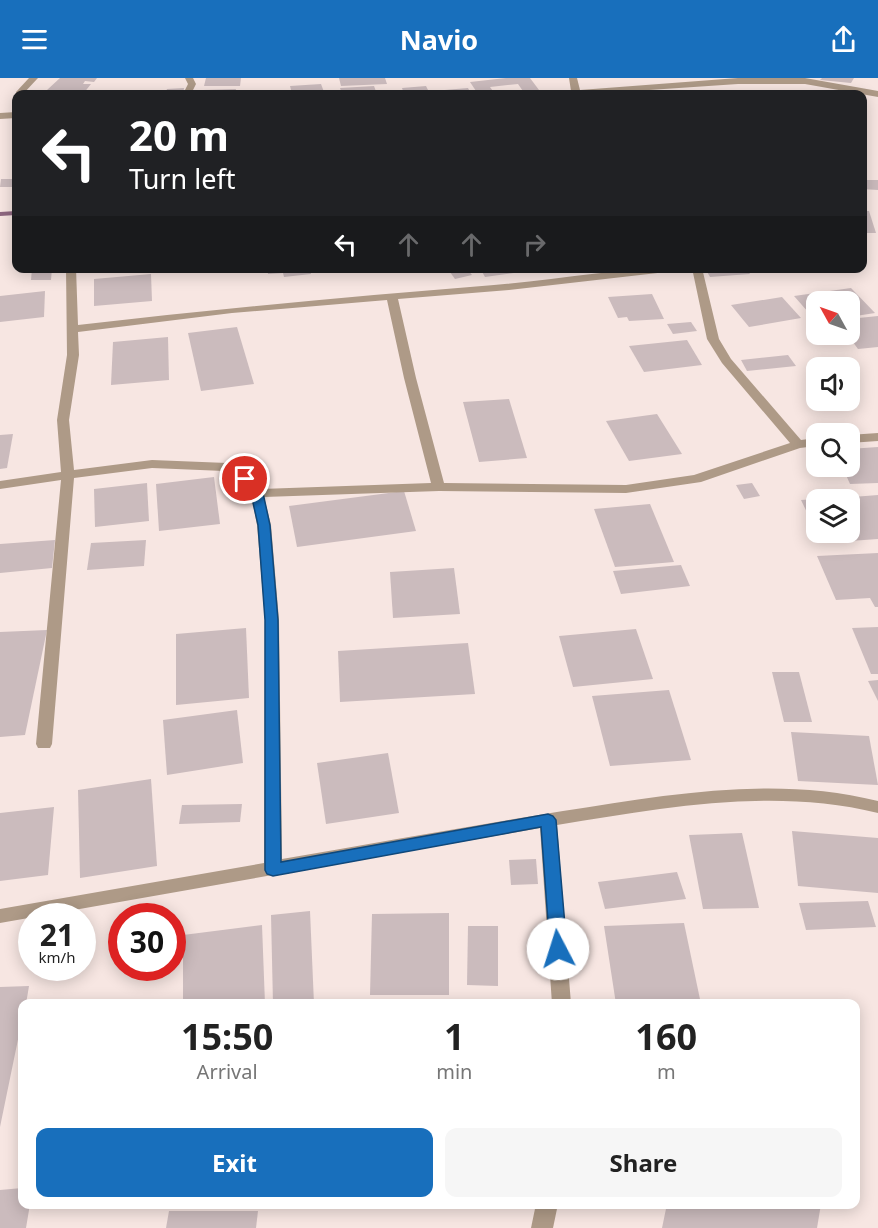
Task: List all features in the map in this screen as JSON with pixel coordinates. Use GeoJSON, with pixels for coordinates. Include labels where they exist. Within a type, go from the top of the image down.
{"type":"FeatureCollection","features":[{"type":"Feature","properties":{"kind":"street"},"geometry":{"type":"LineString","coordinates":[[23,90],[34,78]]}},
{"type":"Feature","properties":{"kind":"street"},"geometry":{"type":"LineString","coordinates":[[634,90],[738,81],[805,81],[856,90]]}},
{"type":"Feature","properties":{"kind":"street"},"geometry":{"type":"LineString","coordinates":[[44,744],[69,475],[63,420],[73,355],[71,273]]}},
{"type":"Feature","properties":{"kind":"street"},"geometry":{"type":"LineString","coordinates":[[73,329],[232,310],[509,287],[631,273]]}},
{"type":"Feature","properties":{"kind":"street"},"geometry":{"type":"LineString","coordinates":[[698,273],[713,339],[739,377],[798,444]]}},
{"type":"Feature","properties":{"kind":"street"},"geometry":{"type":"LineString","coordinates":[[392,297],[410,378],[439,488]]}},
{"type":"Feature","properties":{"kind":"street"},"geometry":{"type":"LineString","coordinates":[[860,438],[878,437]]}},
{"type":"Feature","properties":{"kind":"street"},"geometry":{"type":"LineString","coordinates":[[257,493],[439,488],[626,489],[696,479],[806,443]]}},
{"type":"Feature","properties":{"kind":"street"},"geometry":{"type":"LineString","coordinates":[[0,484],[152,465],[227,467],[245,479],[257,493],[264,525],[272,620],[273,870]]}},
{"type":"Feature","properties":{"kind":"street"},"geometry":{"type":"LineString","coordinates":[[0,916],[680,799],[790,794],[858,802],[878,807]]}},
{"type":"Feature","properties":{"kind":"street"},"geometry":{"type":"LineString","coordinates":[[548,820],[562,999]]}},
{"type":"Feature","properties":{"kind":"street"},"geometry":{"type":"LineString","coordinates":[[542,1228],[546,1209]]}},
{"type":"Feature","properties":{"kind":"building"},"geometry":{"type":"Polygon","coordinates":[[[60,78],[97,78],[94,82],[85,81],[83,84],[91,84],[86,90],[47,90],[60,78]]]}},
{"type":"Feature","properties":{"kind":"building"},"geometry":{"type":"Polygon","coordinates":[[[206,78],[241,78],[240,86],[204,86],[206,78]]]}},
{"type":"Feature","properties":{"kind":"building"},"geometry":{"type":"Polygon","coordinates":[[[339,78],[385,78],[387,84],[341,86],[339,78]]]}},
{"type":"Feature","properties":{"kind":"building"},"geometry":{"type":"Polygon","coordinates":[[[530,78],[539,90],[522,90],[518,84],[490,87],[492,90],[475,90],[470,82],[530,78]]]}},
{"type":"Feature","properties":{"kind":"building"},"geometry":{"type":"Polygon","coordinates":[[[822,78],[854,78],[851,83],[820,80],[822,78]]]}},
{"type":"Feature","properties":{"kind":"building"},"geometry":{"type":"Polygon","coordinates":[[[321,84],[323,90],[291,90],[290,86],[321,84]]]}},
{"type":"Feature","properties":{"kind":"building"},"geometry":{"type":"Polygon","coordinates":[[[374,86],[376,90],[341,90],[340,88],[374,86]]]}},
{"type":"Feature","properties":{"kind":"building"},"geometry":{"type":"Polygon","coordinates":[[[426,86],[428,90],[403,90],[402,88],[426,86]]]}},
{"type":"Feature","properties":{"kind":"building"},"geometry":{"type":"Polygon","coordinates":[[[184,88],[184,90],[167,89],[184,88]]]}},
{"type":"Feature","properties":{"kind":"building"},"geometry":{"type":"Polygon","coordinates":[[[468,88],[469,90],[445,90],[468,88]]]}},
{"type":"Feature","properties":{"kind":"building"},"geometry":{"type":"Polygon","coordinates":[[[1,179],[12,179],[12,187],[0,187],[1,179]]]}},
{"type":"Feature","properties":{"kind":"building"},"geometry":{"type":"Polygon","coordinates":[[[867,180],[878,180],[878,190],[867,189],[867,180]]]}},
{"type":"Feature","properties":{"kind":"building"},"geometry":{"type":"Polygon","coordinates":[[[867,211],[869,211],[876,233],[867,233],[867,211]]]}},
{"type":"Feature","properties":{"kind":"building"},"geometry":{"type":"Polygon","coordinates":[[[32,273],[52,273],[51,280],[31,280],[32,273]]]}},
{"type":"Feature","properties":{"kind":"building"},"geometry":{"type":"Polygon","coordinates":[[[283,273],[311,274],[284,277],[283,273]]]}},
{"type":"Feature","properties":{"kind":"building"},"geometry":{"type":"Polygon","coordinates":[[[451,273],[470,273],[472,275],[455,279],[451,273]]]}},
{"type":"Feature","properties":{"kind":"building"},"geometry":{"type":"Polygon","coordinates":[[[483,273],[514,273],[485,277],[483,273]]]}},
{"type":"Feature","properties":{"kind":"building"},"geometry":{"type":"Polygon","coordinates":[[[708,273],[750,274],[710,277],[708,273]]]}},
{"type":"Feature","properties":{"kind":"building"},"geometry":{"type":"Polygon","coordinates":[[[151,274],[152,301],[94,306],[94,279],[151,274]]]}},
{"type":"Feature","properties":{"kind":"building"},"geometry":{"type":"Polygon","coordinates":[[[851,288],[854,291],[830,291],[851,288]]]}},
{"type":"Feature","properties":{"kind":"building"},"geometry":{"type":"Polygon","coordinates":[[[45,291],[44,317],[0,322],[0,296],[45,291]]]}},
{"type":"Feature","properties":{"kind":"building"},"geometry":{"type":"Polygon","coordinates":[[[652,294],[664,319],[629,321],[627,317],[618,318],[608,297],[652,294]]]}},
{"type":"Feature","properties":{"kind":"building"},"geometry":{"type":"Polygon","coordinates":[[[806,294],[806,310],[794,296],[806,294]]]}},
{"type":"Feature","properties":{"kind":"building"},"geometry":{"type":"Polygon","coordinates":[[[782,297],[801,318],[749,327],[731,305],[782,297]]]}},
{"type":"Feature","properties":{"kind":"building"},"geometry":{"type":"Polygon","coordinates":[[[860,297],[875,313],[860,315],[860,297]]]}},
{"type":"Feature","properties":{"kind":"building"},"geometry":{"type":"Polygon","coordinates":[[[878,316],[878,347],[858,349],[855,345],[860,345],[860,318],[878,316]]]}},
{"type":"Feature","properties":{"kind":"building"},"geometry":{"type":"Polygon","coordinates":[[[691,322],[697,331],[673,334],[667,324],[691,322]]]}},
{"type":"Feature","properties":{"kind":"building"},"geometry":{"type":"Polygon","coordinates":[[[237,327],[254,384],[201,391],[188,333],[237,327]]]}},
{"type":"Feature","properties":{"kind":"building"},"geometry":{"type":"Polygon","coordinates":[[[168,337],[169,380],[111,385],[113,342],[168,337]]]}},
{"type":"Feature","properties":{"kind":"building"},"geometry":{"type":"Polygon","coordinates":[[[687,340],[702,365],[644,372],[629,346],[687,340]]]}},
{"type":"Feature","properties":{"kind":"building"},"geometry":{"type":"Polygon","coordinates":[[[788,355],[796,366],[747,371],[741,360],[788,355]]]}},
{"type":"Feature","properties":{"kind":"building"},"geometry":{"type":"Polygon","coordinates":[[[509,399],[527,458],[479,462],[463,402],[509,399]]]}},
{"type":"Feature","properties":{"kind":"building"},"geometry":{"type":"Polygon","coordinates":[[[657,414],[682,454],[629,461],[606,421],[657,414]]]}},
{"type":"Feature","properties":{"kind":"building"},"geometry":{"type":"Polygon","coordinates":[[[13,434],[7,468],[0,469],[0,435],[13,434]]]}},
{"type":"Feature","properties":{"kind":"building"},"geometry":{"type":"Polygon","coordinates":[[[878,447],[878,483],[850,484],[847,477],[860,477],[860,448],[878,447]]]}},
{"type":"Feature","properties":{"kind":"building"},"geometry":{"type":"Polygon","coordinates":[[[214,477],[220,524],[159,531],[156,484],[214,477]]]}},
{"type":"Feature","properties":{"kind":"building"},"geometry":{"type":"Polygon","coordinates":[[[147,483],[149,521],[95,527],[94,489],[147,483]]]}},
{"type":"Feature","properties":{"kind":"building"},"geometry":{"type":"Polygon","coordinates":[[[752,483],[760,496],[744,499],[736,485],[752,483]]]}},
{"type":"Feature","properties":{"kind":"building"},"geometry":{"type":"Polygon","coordinates":[[[404,491],[416,531],[297,547],[289,506],[404,491]]]}},
{"type":"Feature","properties":{"kind":"building"},"geometry":{"type":"Polygon","coordinates":[[[878,495],[878,539],[860,540],[860,496],[878,495]]]}},
{"type":"Feature","properties":{"kind":"building"},"geometry":{"type":"Polygon","coordinates":[[[801,500],[806,500],[806,510],[801,500]]]}},
{"type":"Feature","properties":{"kind":"building"},"geometry":{"type":"Polygon","coordinates":[[[650,504],[674,562],[615,567],[594,509],[650,504]]]}},
{"type":"Feature","properties":{"kind":"building"},"geometry":{"type":"Polygon","coordinates":[[[55,540],[52,568],[0,573],[0,544],[55,540]]]}},
{"type":"Feature","properties":{"kind":"building"},"geometry":{"type":"Polygon","coordinates":[[[146,540],[144,566],[87,570],[91,543],[146,540]]]}},
{"type":"Feature","properties":{"kind":"building"},"geometry":{"type":"Polygon","coordinates":[[[878,553],[878,607],[875,607],[870,598],[836,600],[817,556],[878,553]]]}},
{"type":"Feature","properties":{"kind":"building"},"geometry":{"type":"Polygon","coordinates":[[[681,565],[690,586],[621,594],[613,571],[681,565]]]}},
{"type":"Feature","properties":{"kind":"building"},"geometry":{"type":"Polygon","coordinates":[[[454,568],[460,614],[393,618],[390,572],[454,568]]]}},
{"type":"Feature","properties":{"kind":"building"},"geometry":{"type":"Polygon","coordinates":[[[878,627],[878,674],[871,674],[852,628],[878,627]]]}},
{"type":"Feature","properties":{"kind":"building"},"geometry":{"type":"Polygon","coordinates":[[[246,628],[249,698],[176,705],[176,634],[246,628]]]}},
{"type":"Feature","properties":{"kind":"building"},"geometry":{"type":"Polygon","coordinates":[[[636,629],[653,679],[573,687],[559,636],[636,629]]]}},
{"type":"Feature","properties":{"kind":"building"},"geometry":{"type":"Polygon","coordinates":[[[47,630],[25,735],[0,737],[0,632],[47,630]]]}},
{"type":"Feature","properties":{"kind":"building"},"geometry":{"type":"Polygon","coordinates":[[[468,643],[475,694],[340,702],[338,651],[468,643]]]}},
{"type":"Feature","properties":{"kind":"building"},"geometry":{"type":"Polygon","coordinates":[[[772,672],[799,672],[812,722],[784,722],[772,672]]]}},
{"type":"Feature","properties":{"kind":"building"},"geometry":{"type":"Polygon","coordinates":[[[878,680],[878,701],[868,681],[878,680]]]}},
{"type":"Feature","properties":{"kind":"building"},"geometry":{"type":"Polygon","coordinates":[[[669,690],[691,760],[610,766],[592,696],[669,690]]]}},
{"type":"Feature","properties":{"kind":"building"},"geometry":{"type":"Polygon","coordinates":[[[237,710],[243,763],[167,775],[163,720],[237,710]]]}},
{"type":"Feature","properties":{"kind":"building"},"geometry":{"type":"Polygon","coordinates":[[[791,732],[869,736],[878,785],[798,781],[791,732]]]}},
{"type":"Feature","properties":{"kind":"building"},"geometry":{"type":"Polygon","coordinates":[[[388,753],[399,813],[326,824],[317,763],[388,753]]]}},
{"type":"Feature","properties":{"kind":"building"},"geometry":{"type":"Polygon","coordinates":[[[151,779],[157,866],[80,878],[78,790],[151,779]]]}},
{"type":"Feature","properties":{"kind":"building"},"geometry":{"type":"Polygon","coordinates":[[[242,804],[240,822],[179,824],[182,805],[242,804]]]}},
{"type":"Feature","properties":{"kind":"building"},"geometry":{"type":"Polygon","coordinates":[[[54,807],[48,875],[0,881],[0,813],[54,807]]]}},
{"type":"Feature","properties":{"kind":"building"},"geometry":{"type":"Polygon","coordinates":[[[792,831],[878,838],[878,893],[798,886],[792,831]]]}},
{"type":"Feature","properties":{"kind":"building"},"geometry":{"type":"Polygon","coordinates":[[[742,833],[759,908],[703,909],[689,835],[742,833]]]}},
{"type":"Feature","properties":{"kind":"building"},"geometry":{"type":"Polygon","coordinates":[[[536,859],[538,884],[511,885],[509,860],[536,859]]]}},
{"type":"Feature","properties":{"kind":"building"},"geometry":{"type":"Polygon","coordinates":[[[677,872],[686,899],[605,909],[598,882],[677,872]]]}},
{"type":"Feature","properties":{"kind":"building"},"geometry":{"type":"Polygon","coordinates":[[[868,901],[876,927],[806,930],[799,903],[868,901]]]}},
{"type":"Feature","properties":{"kind":"building"},"geometry":{"type":"Polygon","coordinates":[[[310,911],[314,999],[273,999],[271,915],[310,911]]]}},
{"type":"Feature","properties":{"kind":"building"},"geometry":{"type":"Polygon","coordinates":[[[449,913],[449,995],[370,995],[372,914],[449,913]]]}},
{"type":"Feature","properties":{"kind":"building"},"geometry":{"type":"Polygon","coordinates":[[[684,923],[700,999],[615,999],[604,926],[684,923]]]}},
{"type":"Feature","properties":{"kind":"building"},"geometry":{"type":"Polygon","coordinates":[[[262,925],[265,999],[183,999],[183,981],[186,981],[186,935],[262,925]]]}},
{"type":"Feature","properties":{"kind":"building"},"geometry":{"type":"Polygon","coordinates":[[[468,926],[498,926],[498,986],[467,985],[468,926]]]}},
{"type":"Feature","properties":{"kind":"building"},"geometry":{"type":"Polygon","coordinates":[[[29,986],[27,999],[18,999],[18,1039],[0,1127],[0,987],[29,986]]]}},
{"type":"Feature","properties":{"kind":"building"},"geometry":{"type":"Polygon","coordinates":[[[18,1188],[18,1209],[29,1209],[26,1228],[0,1228],[0,1190],[18,1188]]]}},
{"type":"Feature","properties":{"kind":"building"},"geometry":{"type":"Polygon","coordinates":[[[666,1209],[820,1209],[817,1228],[662,1228],[666,1209]]]}},
{"type":"Feature","properties":{"kind":"building"},"geometry":{"type":"Polygon","coordinates":[[[169,1211],[258,1211],[256,1228],[166,1228],[169,1211]]]}},
{"type":"Feature","properties":{"kind":"waterway"},"geometry":{"type":"LineString","coordinates":[[0,214],[12,213]]}},
{"type":"Feature","properties":{"kind":"route"},"geometry":{"type":"LineString","coordinates":[[245,479],[257,493],[264,525],[272,620],[273,870],[548,820],[558,949]]}}]}
